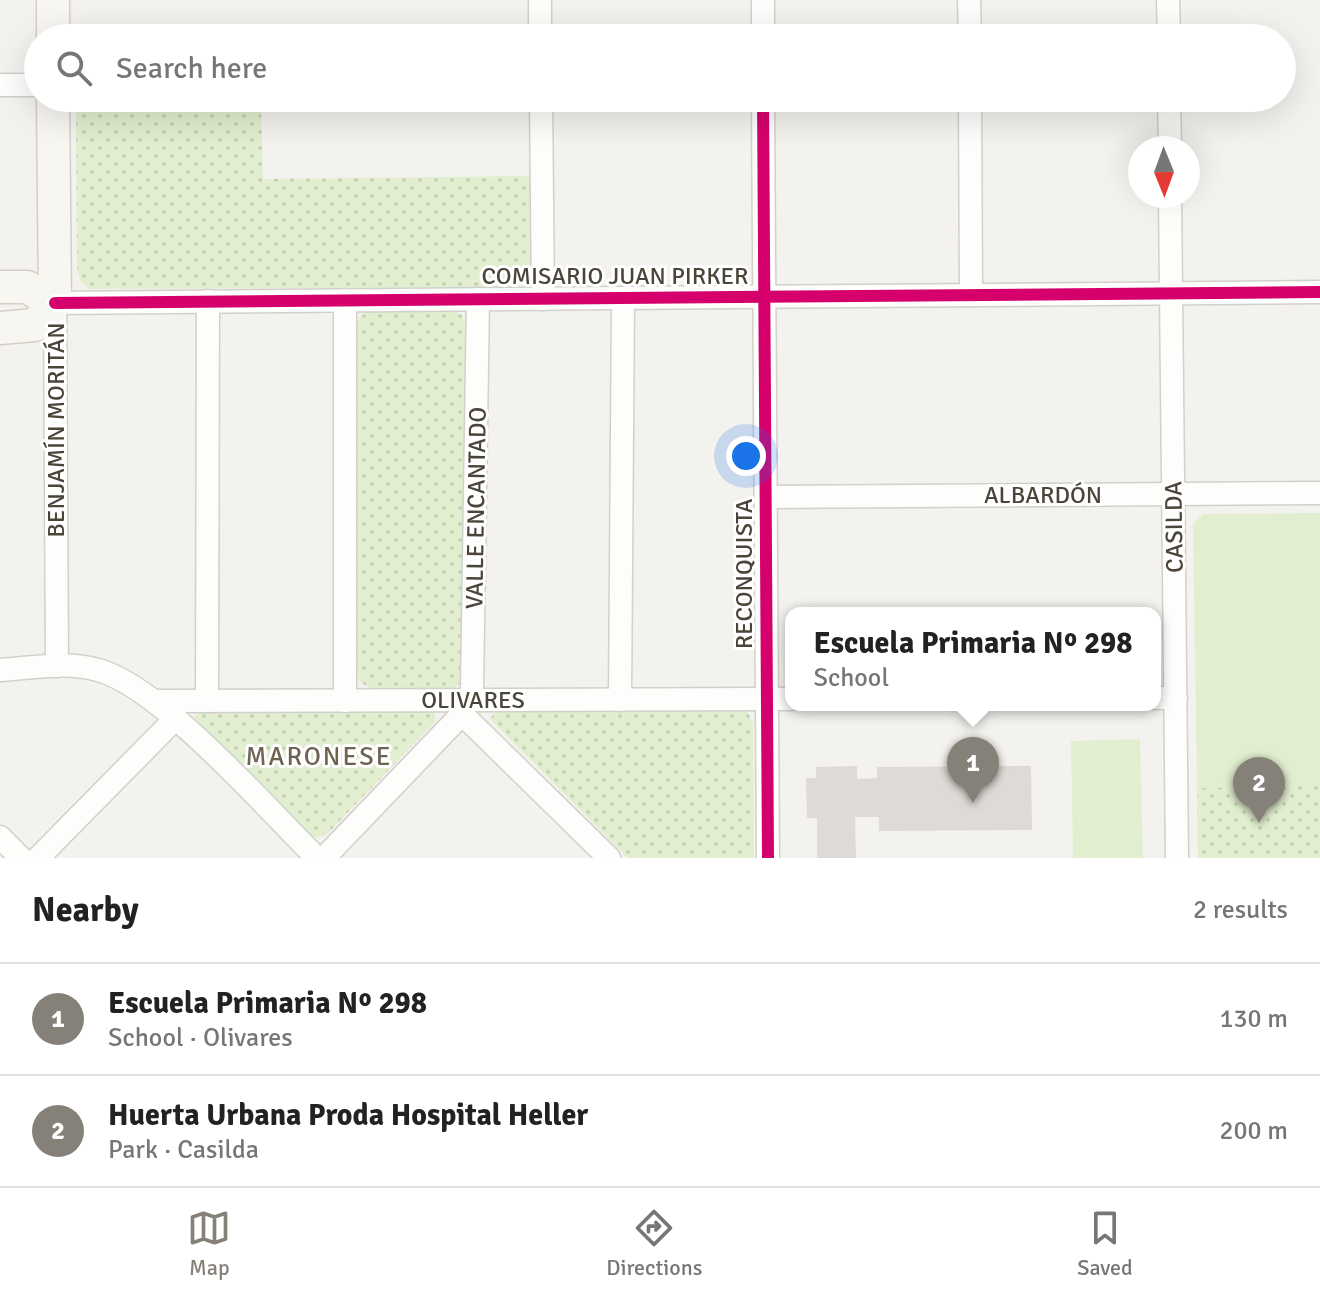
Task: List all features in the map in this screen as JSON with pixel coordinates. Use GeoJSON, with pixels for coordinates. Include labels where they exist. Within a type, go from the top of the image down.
{"type":"FeatureCollection","features":[{"type":"Feature","properties":{"kind":"street"},"geometry":{"type":"LineString","coordinates":[[53,0],[53,24]]}},
{"type":"Feature","properties":{"kind":"street"},"geometry":{"type":"LineString","coordinates":[[540,0],[540,24]]}},
{"type":"Feature","properties":{"kind":"street"},"geometry":{"type":"LineString","coordinates":[[763,0],[763,24]]}},
{"type":"Feature","properties":{"kind":"street"},"geometry":{"type":"LineString","coordinates":[[969,0],[970,24]]}},
{"type":"Feature","properties":{"kind":"street"},"geometry":{"type":"LineString","coordinates":[[1168,0],[1169,24]]}},
{"type":"Feature","properties":{"kind":"street"},"geometry":{"type":"LineString","coordinates":[[0,85],[24,85]]}},
{"type":"Feature","properties":{"kind":"street","name":"BENJAMÍN MORITÁN"},"geometry":{"type":"LineString","coordinates":[[53,112],[57,666]]}},
{"type":"Feature","properties":{"kind":"street"},"geometry":{"type":"LineString","coordinates":[[541,112],[543,299]]}},
{"type":"Feature","properties":{"kind":"street","name":"RECONQUISTA"},"geometry":{"type":"LineString","coordinates":[[763,112],[768,858]]}},
{"type":"Feature","properties":{"kind":"street"},"geometry":{"type":"LineString","coordinates":[[970,112],[971,295]]}},
{"type":"Feature","properties":{"kind":"street"},"geometry":{"type":"LineString","coordinates":[[1169,112],[1170,136]]}},
{"type":"Feature","properties":{"kind":"street","name":"CASILDA"},"geometry":{"type":"LineString","coordinates":[[1170,208],[1173,494],[1165,698],[1177,858]]}},
{"type":"Feature","properties":{"kind":"street"},"geometry":{"type":"LineString","coordinates":[[0,287],[34,289],[55,303],[35,325],[0,328]]}},
{"type":"Feature","properties":{"kind":"street","name":"COMISARIO JUAN PIRKER"},"geometry":{"type":"LineString","coordinates":[[55,303],[1320,292]]}},
{"type":"Feature","properties":{"kind":"street"},"geometry":{"type":"LineString","coordinates":[[620,700],[623,298]]}},
{"type":"Feature","properties":{"kind":"street","name":"VALLE ENCANTADO"},"geometry":{"type":"LineString","coordinates":[[466,707],[475,673],[478,299]]}},
{"type":"Feature","properties":{"kind":"street"},"geometry":{"type":"LineString","coordinates":[[345,300],[345,701]]}},
{"type":"Feature","properties":{"kind":"street"},"geometry":{"type":"LineString","coordinates":[[207,701],[208,301]]}},
{"type":"Feature","properties":{"kind":"street","name":"ALBARDÓN"},"geometry":{"type":"LineString","coordinates":[[766,497],[1320,493]]}},
{"type":"Feature","properties":{"kind":"street"},"geometry":{"type":"LineString","coordinates":[[0,670],[57,666],[101,670],[155,701],[317,858]]}},
{"type":"Feature","properties":{"kind":"street","name":"OLIVARES"},"geometry":{"type":"LineString","coordinates":[[155,701],[345,701],[466,707],[620,700],[785,699]]}},
{"type":"Feature","properties":{"kind":"street"},"geometry":{"type":"LineString","coordinates":[[324,858],[466,707],[609,858]]}},
{"type":"Feature","properties":{"kind":"street"},"geometry":{"type":"LineString","coordinates":[[38,858],[175,719]]}},
{"type":"Feature","properties":{"kind":"street"},"geometry":{"type":"LineString","coordinates":[[0,837],[21,858]]}},
{"type":"Feature","properties":{"kind":"green space"},"geometry":{"type":"Polygon","coordinates":[[[261,112],[263,179],[533,176],[533,273],[525,284],[512,287],[90,289],[81,283],[77,270],[76,113],[261,112]]]}},
{"type":"Feature","properties":{"kind":"green space"},"geometry":{"type":"Polygon","coordinates":[[[454,310],[462,315],[465,324],[465,673],[462,682],[454,688],[369,688],[359,681],[357,672],[356,325],[360,316],[368,311],[454,310]]]}},
{"type":"Feature","properties":{"kind":"green space"},"geometry":{"type":"Polygon","coordinates":[[[1320,513],[1320,786],[1197,788],[1193,524],[1203,514],[1320,513]]]}},
{"type":"Feature","properties":{"kind":"green space"},"geometry":{"type":"Polygon","coordinates":[[[431,710],[435,714],[435,722],[328,833],[317,838],[308,834],[194,717],[200,712],[431,710]]]}},
{"type":"Feature","properties":{"kind":"green space"},"geometry":{"type":"Polygon","coordinates":[[[746,710],[753,722],[754,858],[628,858],[490,719],[496,711],[746,710]]]}},
{"type":"Feature","properties":{"kind":"green space"},"geometry":{"type":"Polygon","coordinates":[[[1140,739],[1143,858],[1073,858],[1071,741],[1140,739]]]}},
{"type":"Feature","properties":{"kind":"green space"},"geometry":{"type":"Polygon","coordinates":[[[1320,786],[1320,858],[1198,858],[1197,788],[1320,786]]]}},
{"type":"Feature","properties":{"kind":"building"},"geometry":{"type":"Polygon","coordinates":[[[857,766],[857,779],[877,778],[877,767],[1031,766],[1032,830],[879,831],[879,817],[855,817],[856,858],[817,858],[817,818],[807,818],[806,778],[816,778],[816,767],[857,766]]]}},
{"type":"Feature","properties":{"kind":"cycle path"},"geometry":{"type":"LineString","coordinates":[[763,112],[768,858]]}},
{"type":"Feature","properties":{"kind":"cycle path"},"geometry":{"type":"LineString","coordinates":[[55,303],[1320,292]]}},
{"type":"Feature","properties":{"kind":"place","name":"Escuela Primaria Nº 298"},"geometry":{"type":"Point","coordinates":[973,803]}},
{"type":"Feature","properties":{"kind":"place","name":"Huerta Urbana Proda Hospital Heller"},"geometry":{"type":"Point","coordinates":[1259,823]}},
{"type":"Feature","properties":{"kind":"district","name":"MARONESE"},"geometry":{"type":"Point","coordinates":[319,757]}}]}
